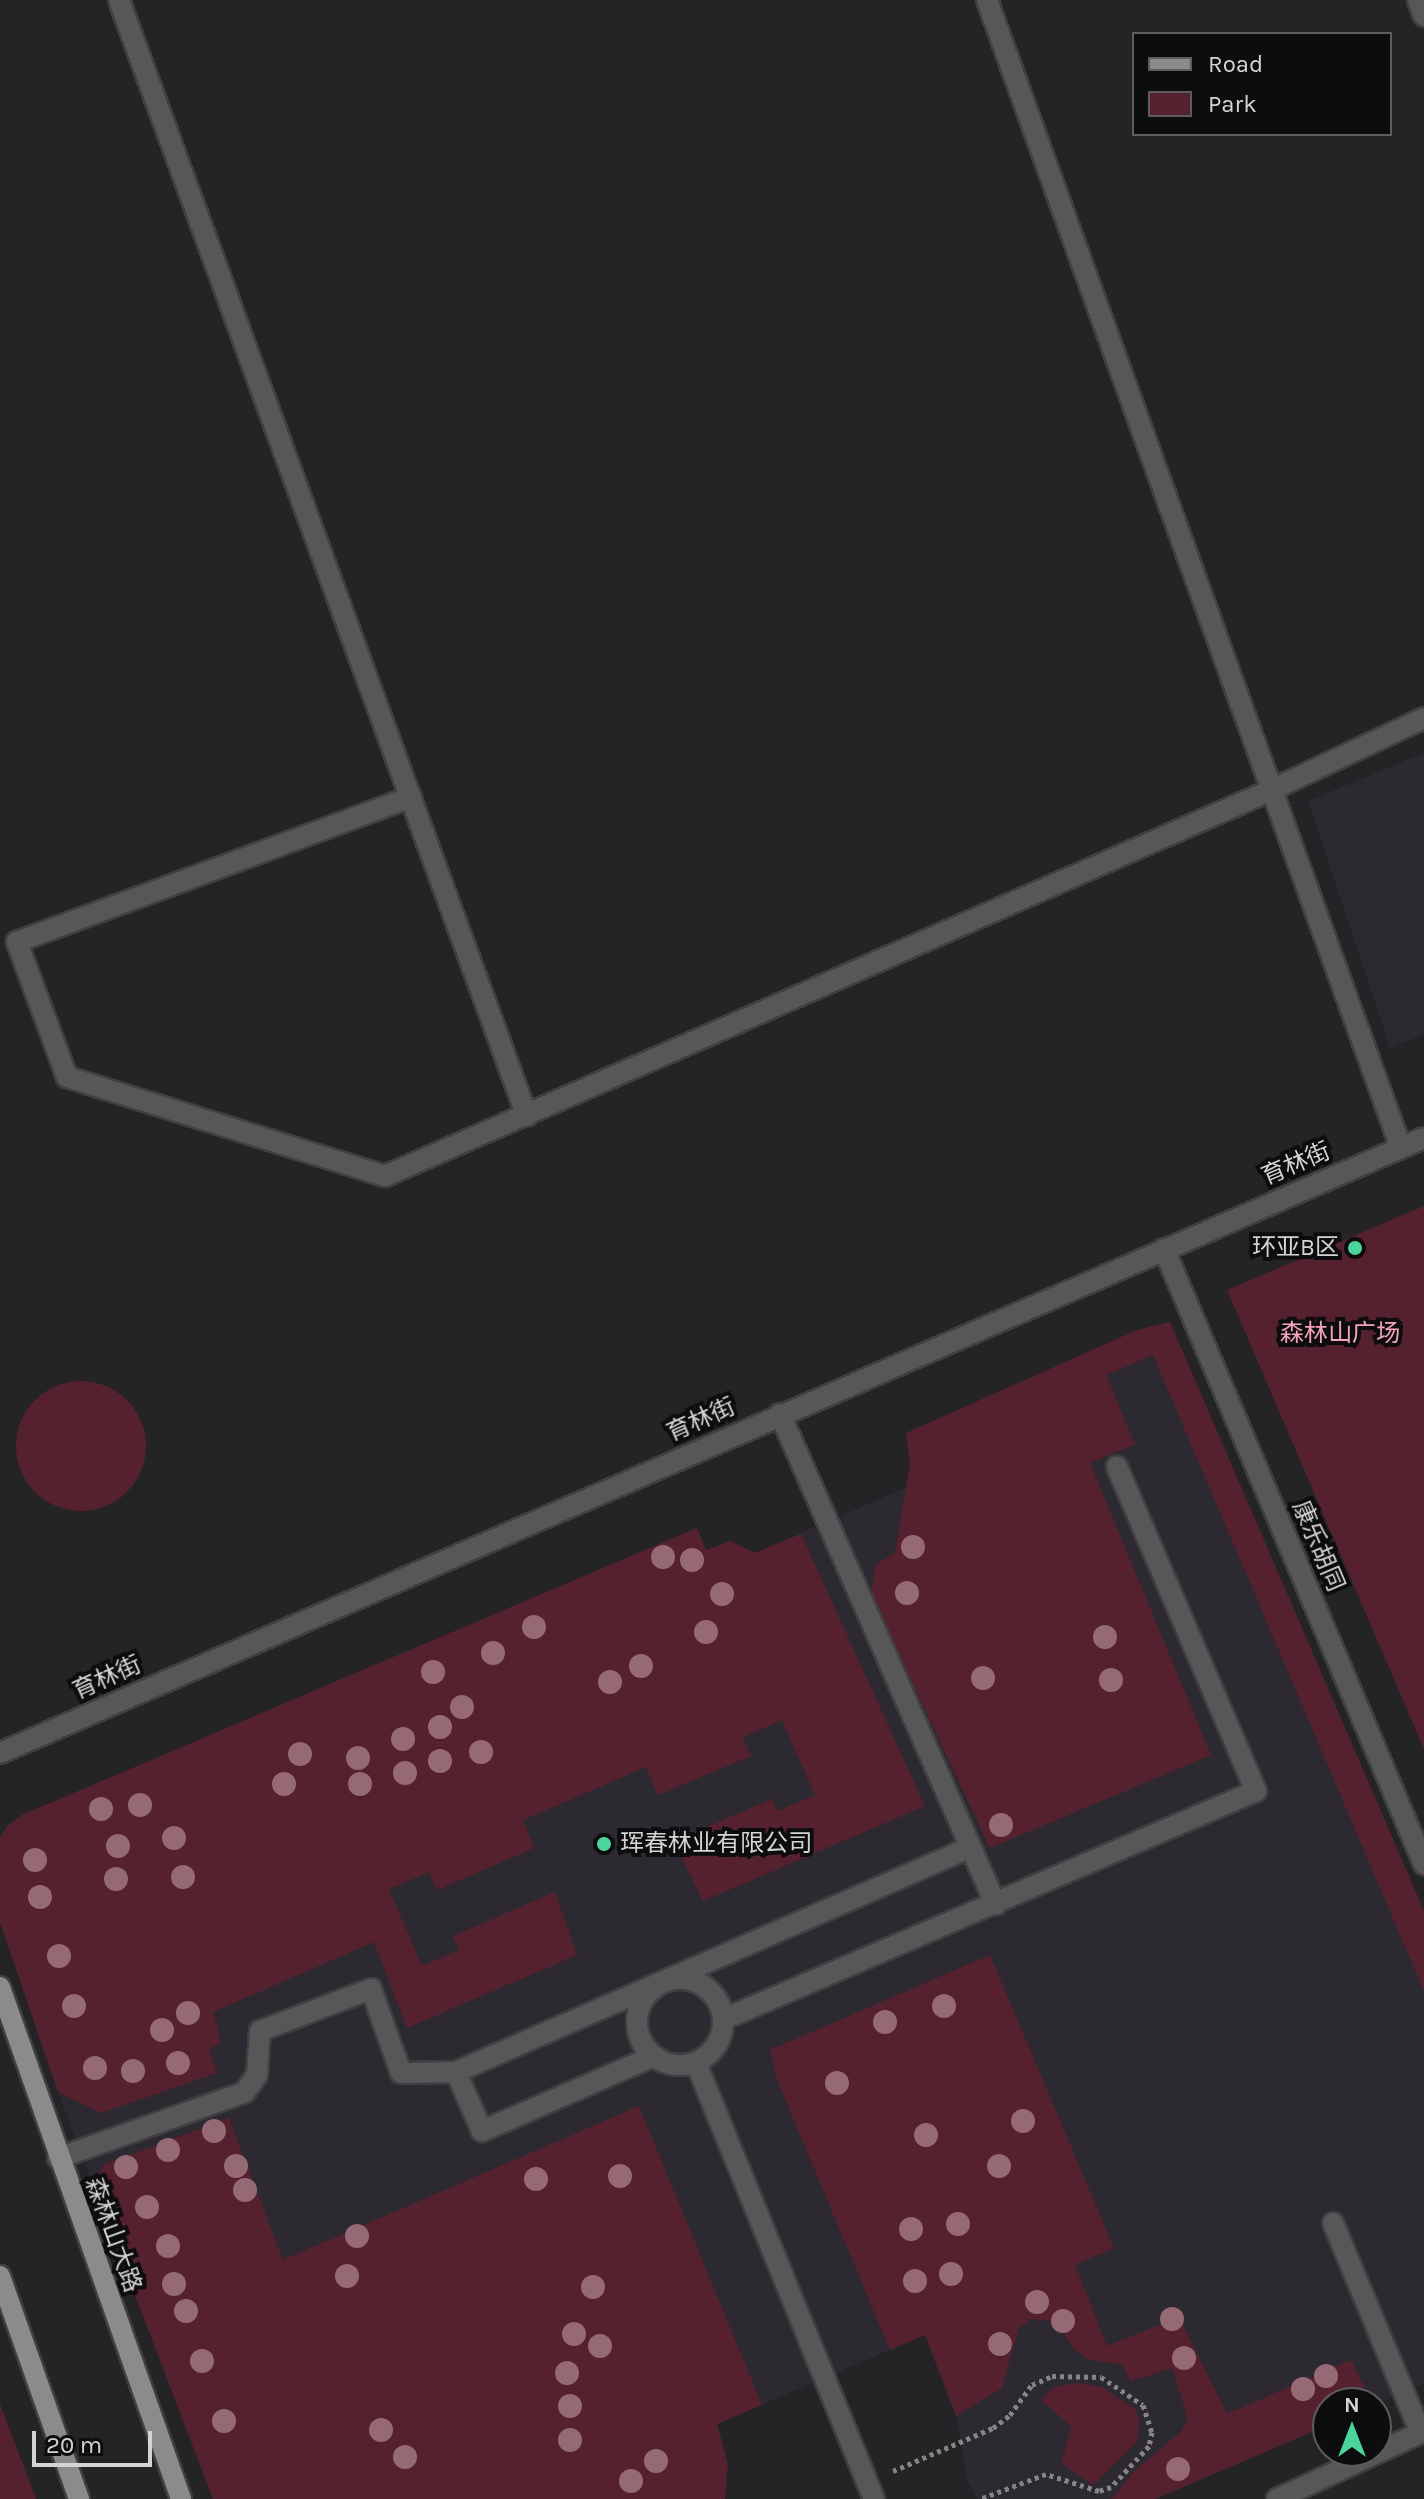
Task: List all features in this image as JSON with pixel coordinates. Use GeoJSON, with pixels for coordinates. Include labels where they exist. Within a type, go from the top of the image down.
{"type":"FeatureCollection","features":[{"type":"Feature","properties":{"kind":"main road","name":"森林山大路"},"geometry":{"type":"LineString","coordinates":[[0,1987],[181,2499]]}},
{"type":"Feature","properties":{"kind":"main road"},"geometry":{"type":"LineString","coordinates":[[0,2276],[79,2499]]}},
{"type":"Feature","properties":{"kind":"street"},"geometry":{"type":"LineString","coordinates":[[119,0],[527,1116]]}},
{"type":"Feature","properties":{"kind":"street"},"geometry":{"type":"LineString","coordinates":[[987,0],[1269,791],[1401,1148]]}},
{"type":"Feature","properties":{"kind":"street"},"geometry":{"type":"LineString","coordinates":[[1418,0],[1424,16]]}},
{"type":"Feature","properties":{"kind":"street"},"geometry":{"type":"LineString","coordinates":[[411,797],[17,942],[67,1077],[385,1176],[1269,791],[1424,718]]}},
{"type":"Feature","properties":{"kind":"street","name":"育林街"},"geometry":{"type":"LineString","coordinates":[[0,1753],[1424,1138]]}},
{"type":"Feature","properties":{"kind":"street","name":"康乐胡同"},"geometry":{"type":"LineString","coordinates":[[1164,1249],[1424,1864]]}},
{"type":"Feature","properties":{"kind":"street"},"geometry":{"type":"LineString","coordinates":[[780,1414],[996,1905]]}},
{"type":"Feature","properties":{"kind":"street"},"geometry":{"type":"LineString","coordinates":[[724,2019],[1256,1791],[1117,1467]]}},
{"type":"Feature","properties":{"kind":"street"},"geometry":{"type":"LineString","coordinates":[[58,2158],[245,2092],[257,2075],[260,2031],[371,1989],[401,2073],[456,2072],[971,1847]]}},
{"type":"Feature","properties":{"kind":"street"},"geometry":{"type":"LineString","coordinates":[[690,1979],[703,1985],[721,2005],[724,2019],[717,2045],[696,2063],[667,2063],[643,2045],[637,2016],[641,2002],[663,1981],[690,1979]]}},
{"type":"Feature","properties":{"kind":"street"},"geometry":{"type":"LineString","coordinates":[[456,2072],[482,2131],[654,2056]]}},
{"type":"Feature","properties":{"kind":"street"},"geometry":{"type":"LineString","coordinates":[[696,2063],[870,2490]]}},
{"type":"Feature","properties":{"kind":"street"},"geometry":{"type":"LineString","coordinates":[[1277,2499],[1422,2432],[1333,2223]]}},
{"type":"Feature","properties":{"kind":"path"},"geometry":{"type":"LineString","coordinates":[[870,2490],[993,2428],[1010,2415],[1032,2385],[1052,2376],[1101,2377],[1143,2405],[1152,2432],[1149,2446],[1111,2487],[1099,2491],[1046,2474],[980,2499]]}},
{"type":"Feature","properties":{"kind":"shaded area"},"geometry":{"type":"Polygon","coordinates":[[[1424,753],[1424,1034],[1390,1048],[1308,801],[1424,753]]]}},
{"type":"Feature","properties":{"kind":"shaded area"},"geometry":{"type":"Polygon","coordinates":[[[1170,1322],[1424,1911],[1424,2383],[1392,2397],[1392,2387],[1312,2387],[1312,2432],[1155,2499],[977,2499],[967,2479],[956,2416],[925,2335],[717,2424],[728,2464],[725,2499],[213,2499],[58,2092],[0,1922],[0,1837],[7,1827],[22,1815],[697,1528],[706,1550],[731,1541],[755,1553],[905,1488],[910,1463],[906,1433],[1137,1330],[1170,1322]]]}},
{"type":"Feature","properties":{"kind":"green space","name":"森林山广场"},"geometry":{"type":"Polygon","coordinates":[[[1424,1206],[1424,1749],[1227,1290],[1424,1206]]]}},
{"type":"Feature","properties":{"kind":"green space"},"geometry":{"type":"Polygon","coordinates":[[[1170,1322],[1424,1911],[1424,1991],[1153,1355],[1106,1375],[1135,1444],[1090,1463],[1211,1755],[990,1848],[871,1595],[876,1564],[895,1553],[910,1463],[906,1433],[1137,1330],[1170,1322]]]}},
{"type":"Feature","properties":{"kind":"green space"},"geometry":{"type":"Polygon","coordinates":[[[81,1381],[106,1386],[127,1400],[141,1421],[146,1446],[141,1471],[127,1492],[106,1506],[81,1511],[56,1506],[35,1492],[21,1471],[16,1446],[21,1421],[35,1400],[56,1386],[81,1381]]]}},
{"type":"Feature","properties":{"kind":"green space"},"geometry":{"type":"Polygon","coordinates":[[[697,1528],[706,1550],[731,1541],[755,1553],[801,1534],[925,1806],[703,1901],[674,1841],[772,1799],[777,1811],[815,1795],[782,1720],[743,1737],[751,1756],[658,1795],[646,1767],[523,1820],[534,1848],[437,1890],[429,1872],[389,1889],[422,1966],[459,1950],[453,1936],[555,1892],[577,1955],[407,2028],[374,1942],[213,2012],[221,2043],[209,2049],[217,2073],[101,2113],[58,2092],[0,1922],[0,1837],[7,1826],[22,1815],[697,1528]]]}},
{"type":"Feature","properties":{"kind":"green space"},"geometry":{"type":"Polygon","coordinates":[[[990,1955],[1114,2248],[1075,2265],[1107,2346],[1179,2317],[1227,2414],[1351,2360],[1364,2387],[1312,2387],[1312,2432],[1155,2499],[1112,2499],[1134,2471],[1181,2432],[1188,2419],[1172,2368],[1131,2381],[1121,2364],[1089,2360],[1075,2350],[1056,2321],[1032,2319],[1019,2328],[1002,2388],[956,2416],[925,2335],[890,2350],[778,2082],[770,2050],[990,1955]]]}},
{"type":"Feature","properties":{"kind":"green space"},"geometry":{"type":"Polygon","coordinates":[[[639,2106],[762,2405],[717,2424],[728,2464],[725,2499],[213,2499],[94,2188],[103,2165],[229,2118],[283,2260],[639,2106]]]}},
{"type":"Feature","properties":{"kind":"green space"},"geometry":{"type":"Polygon","coordinates":[[[1078,2383],[1102,2387],[1135,2409],[1140,2421],[1137,2442],[1093,2485],[1062,2464],[1071,2426],[1041,2400],[1053,2387],[1078,2383]]]}},
{"type":"Feature","properties":{"kind":"green space"},"geometry":{"type":"Polygon","coordinates":[[[0,2404],[36,2499],[0,2499],[0,2404]]]}},
{"type":"Feature","properties":{"kind":"place","name":"环亚B区"},"geometry":{"type":"Point","coordinates":[1355,1248]}},
{"type":"Feature","properties":{"kind":"place","name":"珲春林业有限公司"},"geometry":{"type":"Point","coordinates":[604,1844]}}]}
